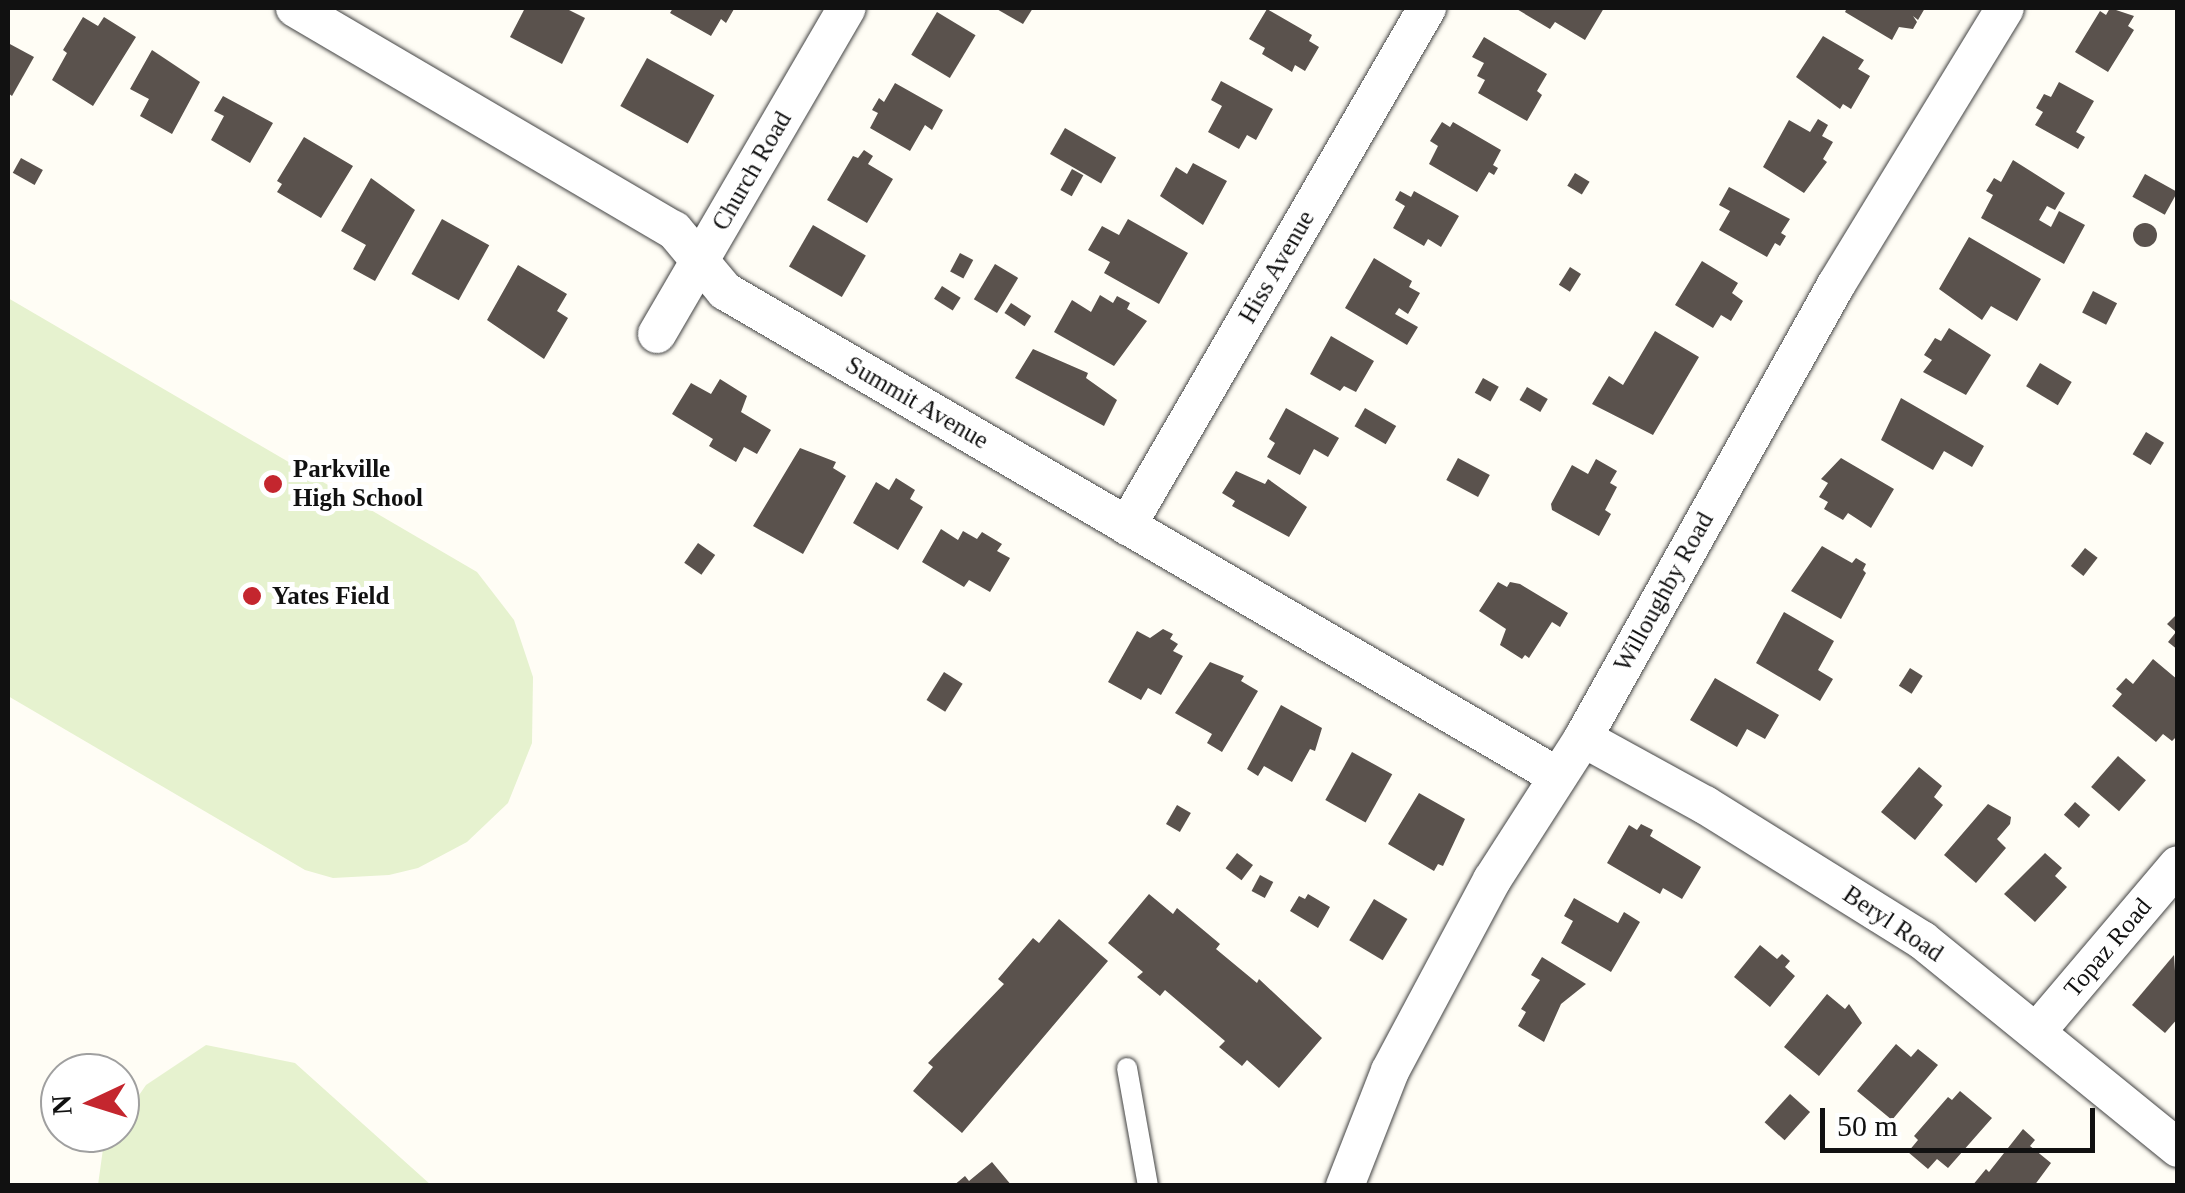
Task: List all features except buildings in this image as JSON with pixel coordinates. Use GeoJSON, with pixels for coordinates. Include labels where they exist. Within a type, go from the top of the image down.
{"type":"FeatureCollection","features":[{"type":"Feature","properties":{"kind":"street","name":"Summit Avenue"},"geometry":{"type":"LineString","coordinates":[[295,8],[674,230],[726,292],[1557,776]]}},
{"type":"Feature","properties":{"kind":"street","name":"Church Road"},"geometry":{"type":"LineString","coordinates":[[657,334],[847,8]]}},
{"type":"Feature","properties":{"kind":"street","name":"Hiss Avenue"},"geometry":{"type":"LineString","coordinates":[[1127,526],[1427,8]]}},
{"type":"Feature","properties":{"kind":"street","name":"Willoughby Road"},"geometry":{"type":"LineString","coordinates":[[1345,1186],[1390,1071],[1428,996],[1583,738],[1836,284],[2004,8]]}},
{"type":"Feature","properties":{"kind":"street","name":"Beryl Road"},"geometry":{"type":"LineString","coordinates":[[1583,738],[1853,894],[1922,940],[2038,1030],[2178,1148]]}},
{"type":"Feature","properties":{"kind":"street","name":"Topaz Road"},"geometry":{"type":"LineString","coordinates":[[2038,1030],[2178,865]]}},
{"type":"Feature","properties":{"kind":"lane"},"geometry":{"type":"LineString","coordinates":[[1127,1068],[1148,1186]]}},
{"type":"Feature","properties":{"kind":"green space","name":"Yates Field"},"geometry":{"type":"Polygon","coordinates":[[[8,298],[477,572],[514,620],[533,677],[532,743],[508,803],[467,842],[418,868],[389,875],[333,878],[305,870],[8,696],[8,298]]]}},
{"type":"Feature","properties":{"kind":"green space"},"geometry":{"type":"Polygon","coordinates":[[[206,1045],[295,1063],[431,1185],[98,1185],[102,1153],[140,1153],[140,1094],[146,1085],[206,1045]]]}},
{"type":"Feature","properties":{"kind":"place","name":"Parkville High School"},"geometry":{"type":"Point","coordinates":[273,484]}},
{"type":"Feature","properties":{"kind":"place","name":"Yates Field"},"geometry":{"type":"Point","coordinates":[252,596]}}]}
